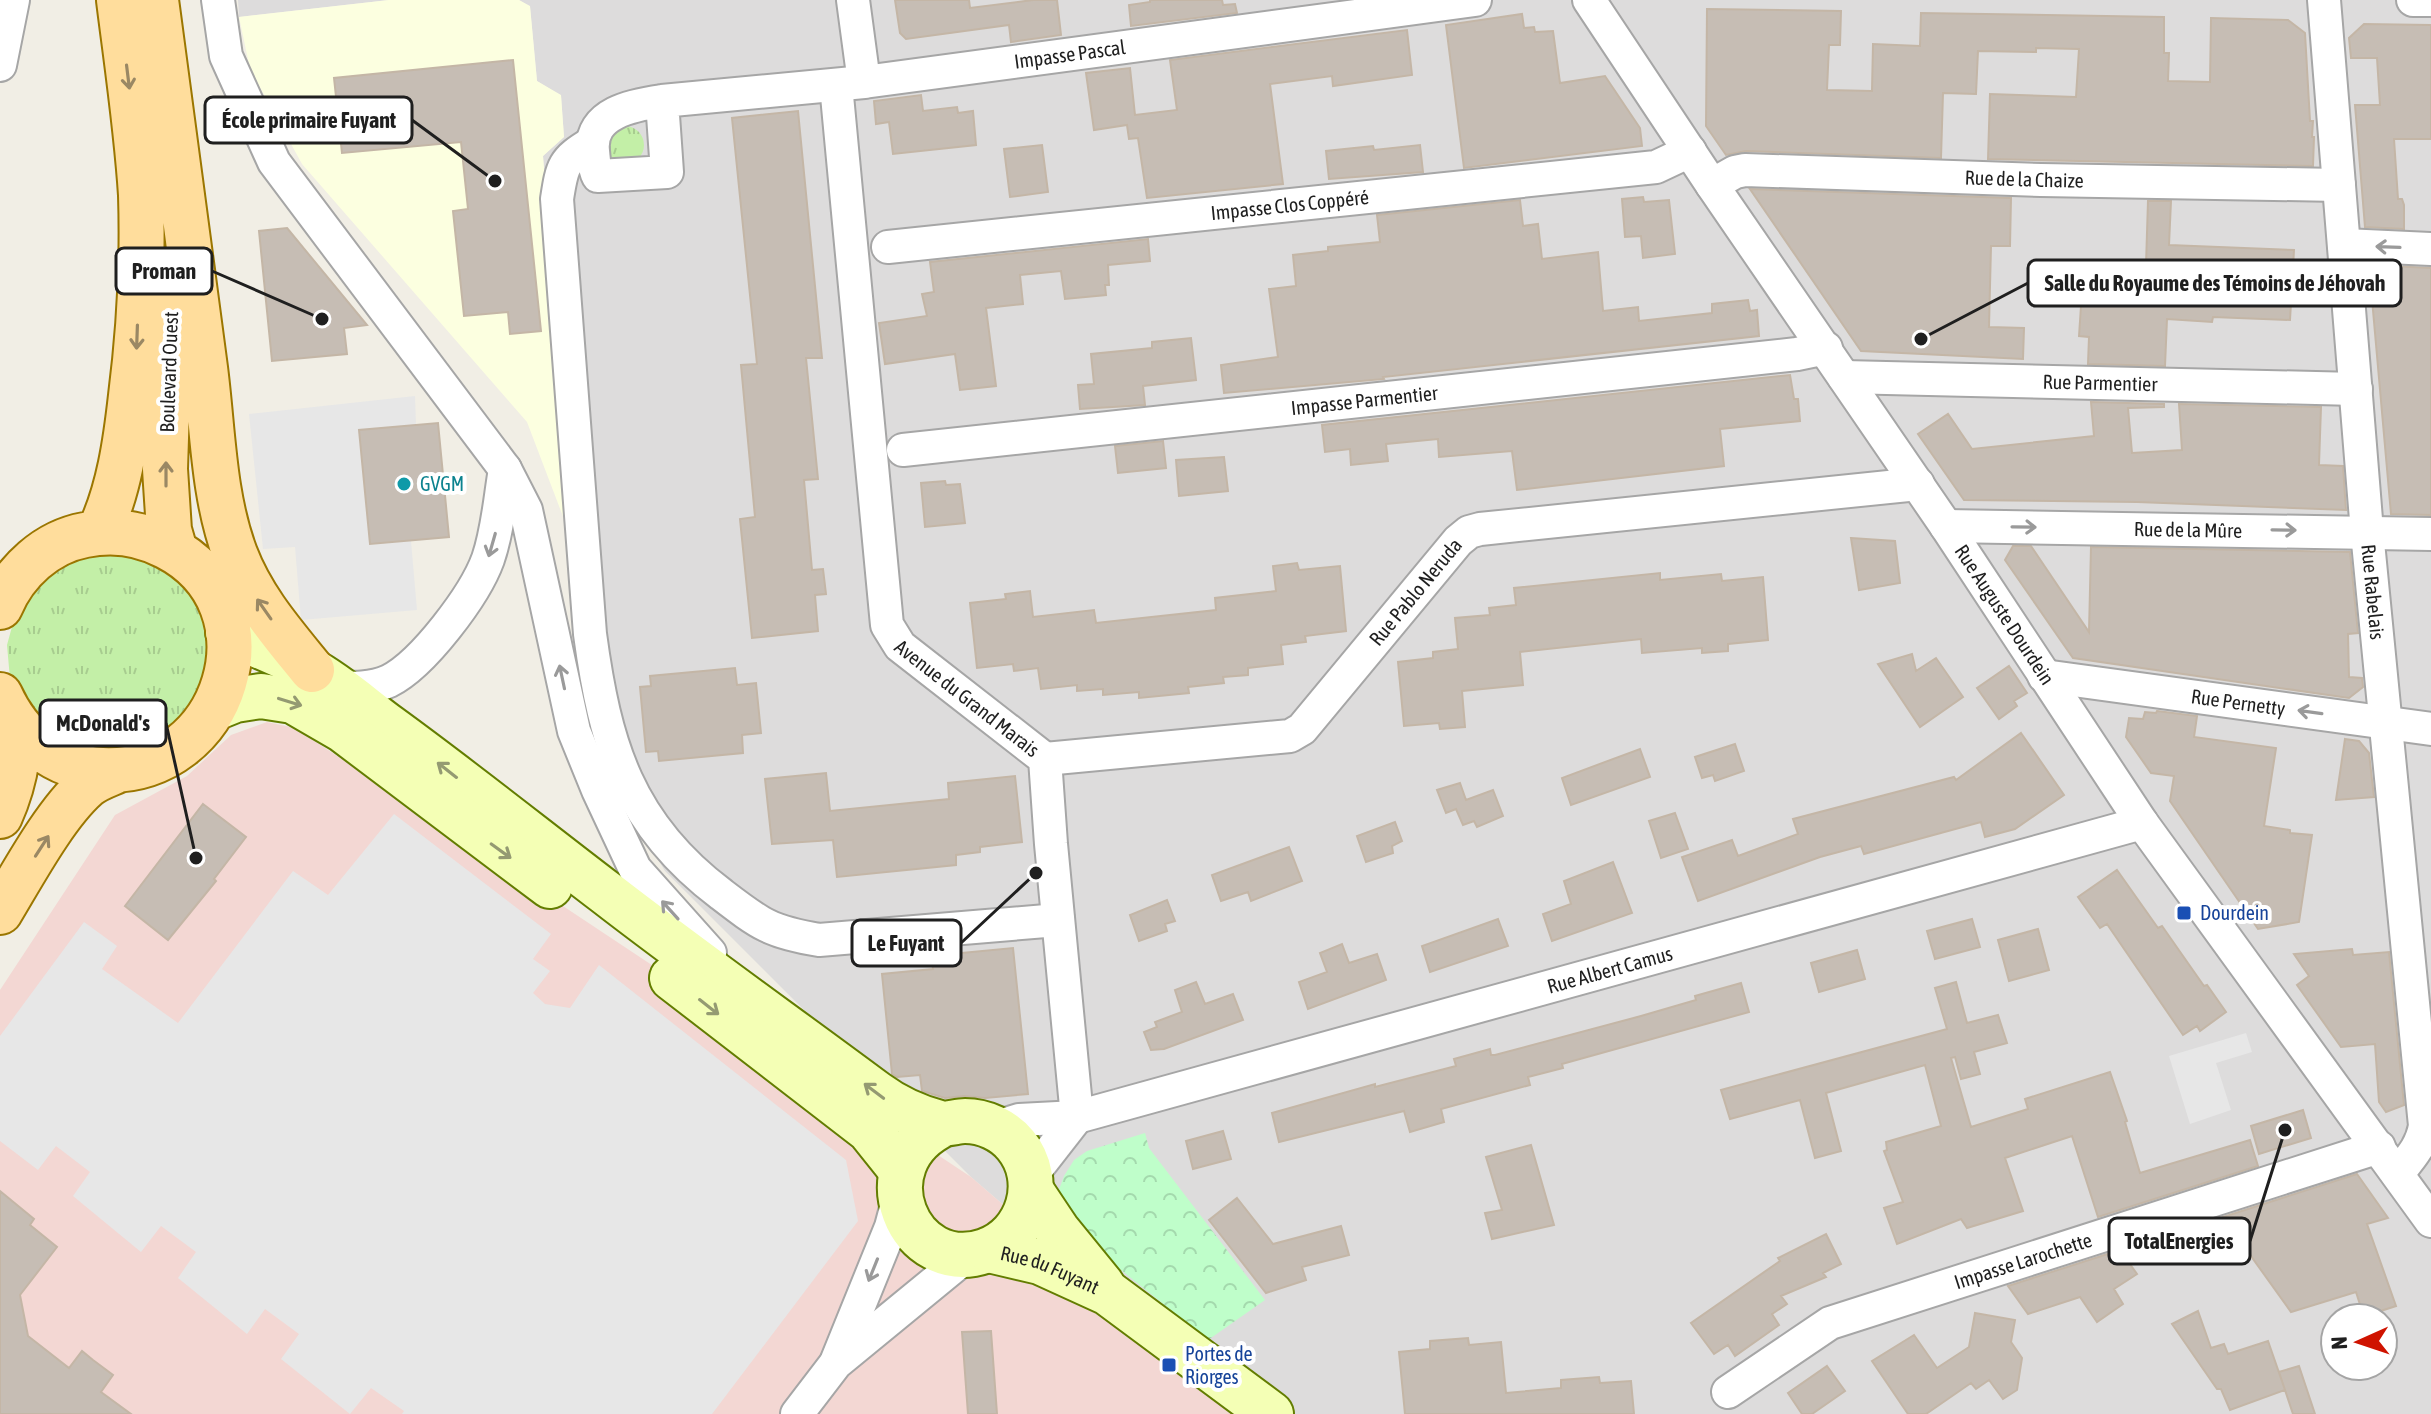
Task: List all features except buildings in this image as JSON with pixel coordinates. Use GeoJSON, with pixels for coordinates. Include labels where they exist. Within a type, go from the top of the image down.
{"type":"FeatureCollection","features":[{"type":"Feature","properties":{"kind":"main road","name":"Boulevard Ouest"},"geometry":{"type":"LineString","coordinates":[[99,532],[113,492],[128,426],[136,362],[139,289],[141,195],[119,0]]}},
{"type":"Feature","properties":{"kind":"main road","name":"Boulevard Ouest"},"geometry":{"type":"LineString","coordinates":[[153,0],[169,215],[171,315],[165,469],[169,530],[175,551]]}},
{"type":"Feature","properties":{"kind":"main road"},"geometry":{"type":"LineString","coordinates":[[153,0],[225,524],[248,584],[263,609],[323,679]]}},
{"type":"Feature","properties":{"kind":"main road"},"geometry":{"type":"LineString","coordinates":[[0,607],[14,581],[16,561],[63,542],[99,532],[138,535],[175,551],[199,571],[224,615],[228,632],[228,671],[215,708],[205,723],[181,748],[150,764],[116,771],[89,784],[67,810],[0,912]]}},
{"type":"Feature","properties":{"kind":"main road"},"geometry":{"type":"LineString","coordinates":[[10,712],[35,744],[53,756],[73,765],[116,771]]}},
{"type":"Feature","properties":{"kind":"main road"},"geometry":{"type":"LineString","coordinates":[[0,816],[10,794],[17,763],[10,712]]}},
{"type":"Feature","properties":{"kind":"street"},"geometry":{"type":"LineString","coordinates":[[0,65],[13,0]]}},
{"type":"Feature","properties":{"kind":"street"},"geometry":{"type":"LineString","coordinates":[[218,0],[226,56],[274,162],[505,469],[526,510],[574,731],[635,869],[670,911],[762,1008]]}},
{"type":"Feature","properties":{"kind":"street","name":"Avenue du Grand Marais"},"geometry":{"type":"LineString","coordinates":[[853,0],[850,84],[887,625],[900,646],[1045,759],[1077,1117]]}},
{"type":"Feature","properties":{"kind":"street","name":"Impasse Pascal"},"geometry":{"type":"LineString","coordinates":[[1058,920],[819,940],[786,935],[761,924],[691,871],[662,840],[623,776],[599,698],[585,581],[557,199],[562,168],[570,156],[592,143],[599,126],[622,108],[662,101],[850,84],[1475,0]]}},
{"type":"Feature","properties":{"kind":"street","name":"Rue Auguste Dourdein"},"geometry":{"type":"LineString","coordinates":[[1589,0],[1918,484],[2142,823],[2431,1221]]}},
{"type":"Feature","properties":{"kind":"street","name":"Rue Rabelais"},"geometry":{"type":"LineString","coordinates":[[2324,0],[2367,532],[2388,723],[2421,971],[2425,1126],[2416,1152],[2398,1173]]}},
{"type":"Feature","properties":{"kind":"street"},"geometry":{"type":"LineString","coordinates":[[2413,0],[2431,0]]}},
{"type":"Feature","properties":{"kind":"street"},"geometry":{"type":"LineString","coordinates":[[592,143],[598,176],[667,172],[662,101]]}},
{"type":"Feature","properties":{"kind":"street","name":"Impasse Clos Coppéré"},"geometry":{"type":"LineString","coordinates":[[888,247],[1656,167],[1690,151]]}},
{"type":"Feature","properties":{"kind":"street","name":"Rue de la Chaize"},"geometry":{"type":"LineString","coordinates":[[1712,185],[1745,170],[2041,180],[2339,185]]}},
{"type":"Feature","properties":{"kind":"street"},"geometry":{"type":"LineString","coordinates":[[2344,245],[2431,249]]}},
{"type":"Feature","properties":{"kind":"street","name":"Impasse Parmentier"},"geometry":{"type":"LineString","coordinates":[[903,450],[1797,354],[1826,348]]}},
{"type":"Feature","properties":{"kind":"street","name":"Rue Parmentier"},"geometry":{"type":"LineString","coordinates":[[1844,377],[2356,389]]}},
{"type":"Feature","properties":{"kind":"street"},"geometry":{"type":"LineString","coordinates":[[323,679],[361,688],[388,682],[411,666],[447,625],[462,606],[487,561],[496,532],[505,469]]}},
{"type":"Feature","properties":{"kind":"street","name":"Rue Pablo Neruda"},"geometry":{"type":"LineString","coordinates":[[1045,759],[1290,736],[1302,729],[1458,541],[1469,532],[1918,484]]}},
{"type":"Feature","properties":{"kind":"street","name":"Rue de la Mûre"},"geometry":{"type":"LineString","coordinates":[[1946,526],[2431,534]]}},
{"type":"Feature","properties":{"kind":"street"},"geometry":{"type":"LineString","coordinates":[[228,632],[323,679],[430,757],[641,921],[891,1104],[944,1124]]}},
{"type":"Feature","properties":{"kind":"street","name":"Rue Pernetty"},"geometry":{"type":"LineString","coordinates":[[2044,676],[2431,729]]}},
{"type":"Feature","properties":{"kind":"street"},"geometry":{"type":"LineString","coordinates":[[215,708],[235,700],[261,696],[293,701],[343,730],[869,1130],[900,1184],[905,1216],[916,1232],[941,1248],[979,1252]]}},
{"type":"Feature","properties":{"kind":"street","name":"Rue Albert Camus"},"geometry":{"type":"LineString","coordinates":[[993,1128],[1019,1120],[1077,1117],[2142,823]]}},
{"type":"Feature","properties":{"kind":"street"},"geometry":{"type":"LineString","coordinates":[[797,1414],[836,1363],[979,1252],[1009,1238],[1023,1220],[1031,1184],[1077,1117]]}},
{"type":"Feature","properties":{"kind":"street"},"geometry":{"type":"LineString","coordinates":[[836,1363],[891,1227],[907,1155],[916,1142],[944,1124],[963,1121],[982,1123],[1015,1144],[1025,1159],[1031,1184]]}},
{"type":"Feature","properties":{"kind":"street","name":"Impasse Larochette"},"geometry":{"type":"LineString","coordinates":[[1728,1392],[1830,1323],[2379,1147]]}},
{"type":"Feature","properties":{"kind":"street","name":"Rue du Fuyant"},"geometry":{"type":"LineString","coordinates":[[1031,1184],[1058,1231],[1108,1293]]}},
{"type":"Feature","properties":{"kind":"street","name":"Rue du Fuyant"},"geometry":{"type":"LineString","coordinates":[[979,1252],[1040,1262],[1108,1293],[1271,1414]]}},
{"type":"Feature","properties":{"kind":"shaded area"},"geometry":{"type":"Polygon","coordinates":[[[238,0],[389,0],[239,17],[238,0]]]}},
{"type":"Feature","properties":{"kind":"shaded area"},"geometry":{"type":"Polygon","coordinates":[[[389,0],[519,0],[530,6],[537,81],[561,95],[564,137],[543,156],[575,548],[527,422],[302,164],[250,69],[239,17],[389,0]]]}},
{"type":"Feature","properties":{"kind":"shaded area"},"geometry":{"type":"Polygon","coordinates":[[[519,0],[2431,0],[2431,1414],[1246,1414],[971,1177],[665,871],[592,751],[543,156],[564,137],[561,96],[537,81],[530,7],[519,0]]]}},
{"type":"Feature","properties":{"kind":"shaded area"},"geometry":{"type":"Polygon","coordinates":[[[415,396],[416,425],[359,430],[370,544],[411,541],[417,610],[301,620],[295,547],[263,549],[249,414],[415,396]]]}},
{"type":"Feature","properties":{"kind":"shaded area"},"geometry":{"type":"Polygon","coordinates":[[[267,722],[295,728],[971,1177],[1246,1414],[0,1414],[0,990],[115,815],[187,776],[231,735],[267,722]]]}},
{"type":"Feature","properties":{"kind":"shaded area"},"geometry":{"type":"Polygon","coordinates":[[[394,814],[551,934],[533,959],[550,971],[533,993],[545,1004],[570,1008],[599,965],[846,1160],[858,1221],[712,1414],[402,1414],[404,1411],[371,1388],[350,1414],[281,1359],[299,1334],[265,1309],[247,1334],[178,1278],[196,1252],[161,1226],[141,1252],[73,1196],[90,1172],[56,1146],[38,1170],[0,1141],[0,1036],[84,922],[117,946],[102,969],[178,1023],[293,871],[328,895],[394,814]]]}},
{"type":"Feature","properties":{"kind":"shaded area"},"geometry":{"type":"Polygon","coordinates":[[[2246,1033],[2252,1052],[2216,1063],[2231,1110],[2190,1124],[2169,1056],[2246,1033]]]}},
{"type":"Feature","properties":{"kind":"green space"},"geometry":{"type":"Polygon","coordinates":[[[625,126],[639,131],[644,145],[639,159],[625,164],[611,159],[606,145],[611,131],[625,126]]]}},
{"type":"Feature","properties":{"kind":"green space"},"geometry":{"type":"Polygon","coordinates":[[[94,552],[128,552],[161,564],[188,585],[205,615],[213,648],[209,682],[171,737],[108,757],[46,734],[10,679],[7,645],[16,612],[35,583],[62,562],[94,552]]]}},
{"type":"Feature","properties":{"kind":"green space"},"geometry":{"type":"Polygon","coordinates":[[[1145,1133],[1149,1148],[1265,1300],[1208,1340],[1070,1229],[1058,1192],[1074,1160],[1087,1151],[1145,1133]]]}},
{"type":"Feature","properties":{"kind":"place","name":"École primaire Fuyant"},"geometry":{"type":"Point","coordinates":[495,181]}},
{"type":"Feature","properties":{"kind":"place","name":"Proman"},"geometry":{"type":"Point","coordinates":[322,319]}},
{"type":"Feature","properties":{"kind":"place","name":"Salle du Royaume des Témoins de Jéhovah"},"geometry":{"type":"Point","coordinates":[1921,339]}},
{"type":"Feature","properties":{"kind":"place","name":"GVGM"},"geometry":{"type":"Point","coordinates":[404,484]}},
{"type":"Feature","properties":{"kind":"place","name":"McDonald's"},"geometry":{"type":"Point","coordinates":[196,858]}},
{"type":"Feature","properties":{"kind":"place","name":"Le Fuyant"},"geometry":{"type":"Point","coordinates":[1036,873]}},
{"type":"Feature","properties":{"kind":"place","name":"Dourdein"},"geometry":{"type":"Point","coordinates":[2184,913]}},
{"type":"Feature","properties":{"kind":"place","name":"TotalEnergies"},"geometry":{"type":"Point","coordinates":[2285,1130]}},
{"type":"Feature","properties":{"kind":"place","name":"Portes de Riorges"},"geometry":{"type":"Point","coordinates":[1169,1365]}}]}
